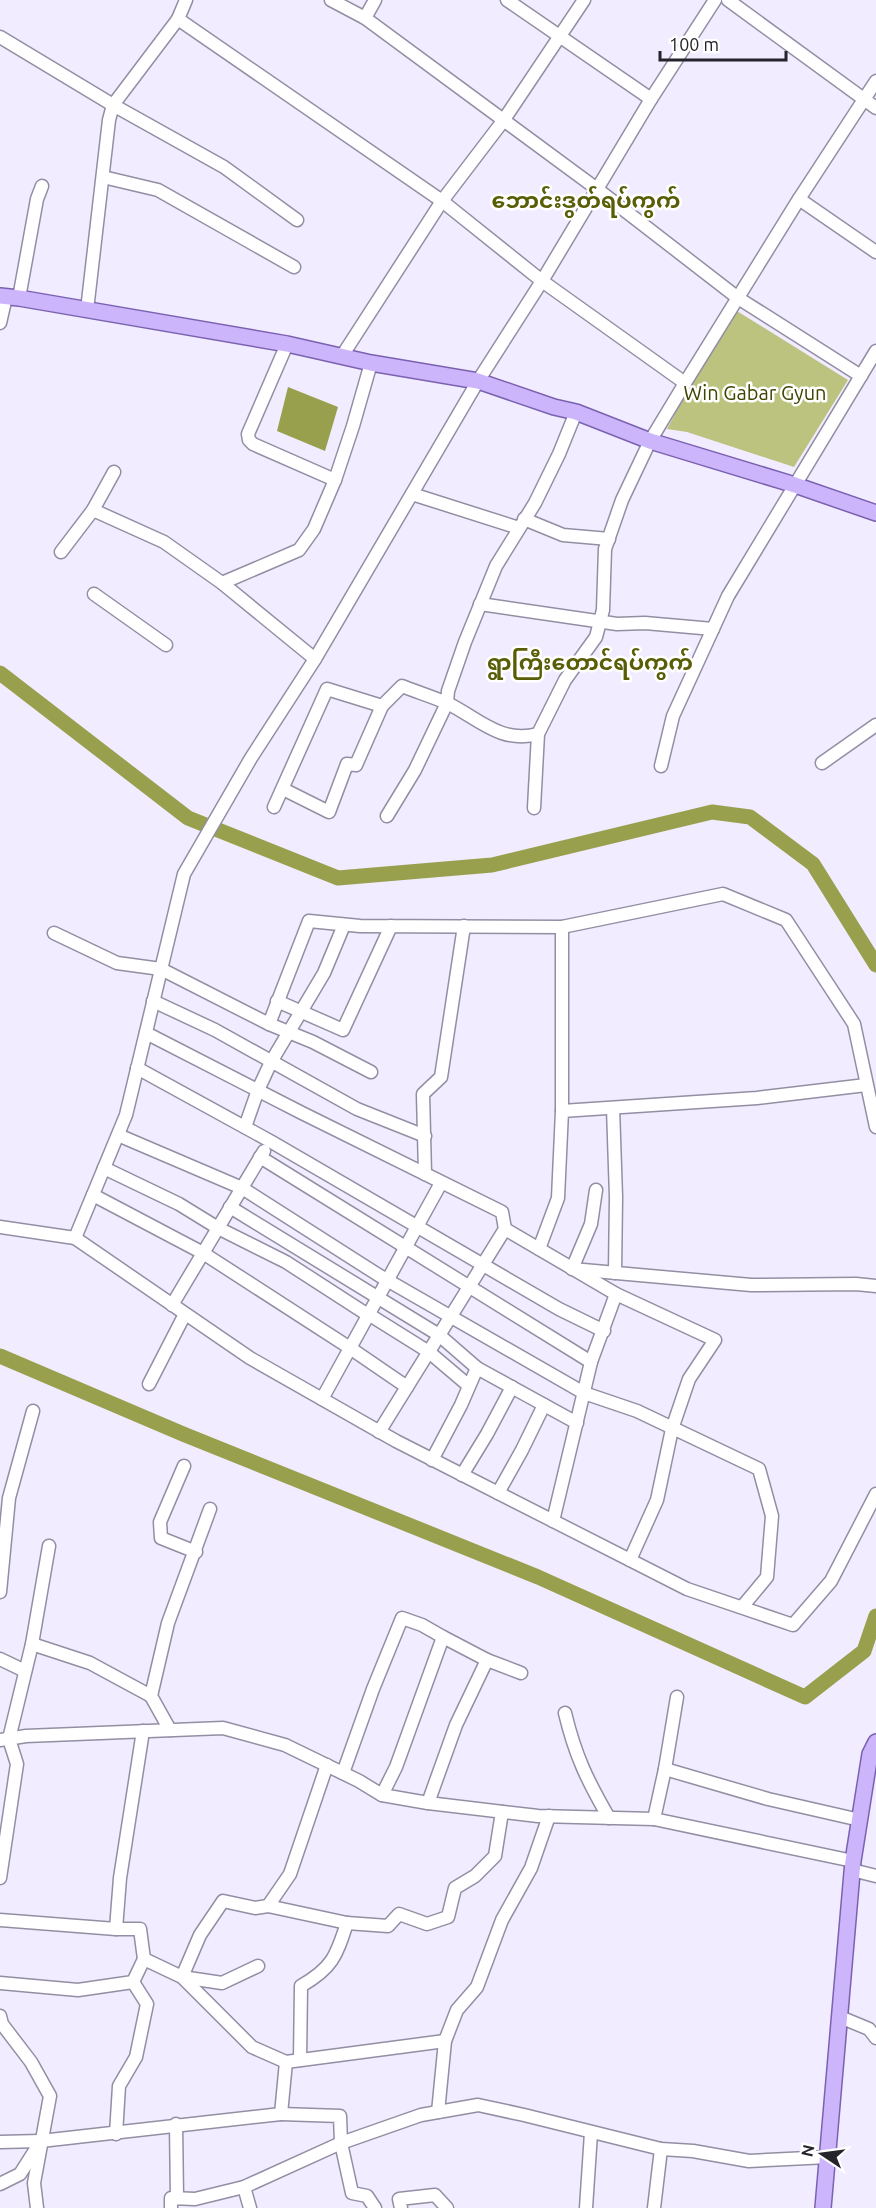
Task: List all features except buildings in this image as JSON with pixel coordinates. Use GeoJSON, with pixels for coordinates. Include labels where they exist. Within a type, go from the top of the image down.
{"type":"FeatureCollection","features":[{"type":"Feature","properties":{"kind":"main road"},"geometry":{"type":"LineString","coordinates":[[8,297],[287,344],[371,363],[478,381],[554,407],[576,412],[650,441],[795,485],[876,513]]}},
{"type":"Feature","properties":{"kind":"main road"},"geometry":{"type":"LineString","coordinates":[[823,2208],[853,1866],[870,1754],[876,1742]]}},
{"type":"Feature","properties":{"kind":"street"},"geometry":{"type":"LineString","coordinates":[[87,310],[109,120],[113,105],[178,19],[186,0]]}},
{"type":"Feature","properties":{"kind":"street"},"geometry":{"type":"LineString","coordinates":[[331,0],[365,18],[597,189],[738,298],[861,376]]}},
{"type":"Feature","properties":{"kind":"street"},"geometry":{"type":"LineString","coordinates":[[365,18],[375,0]]}},
{"type":"Feature","properties":{"kind":"street"},"geometry":{"type":"LineString","coordinates":[[507,0],[651,99]]}},
{"type":"Feature","properties":{"kind":"street"},"geometry":{"type":"LineString","coordinates":[[342,356],[442,201],[503,121],[584,0]]}},
{"type":"Feature","properties":{"kind":"street"},"geometry":{"type":"LineString","coordinates":[[75,1238],[126,1115],[184,874],[251,758],[315,659],[478,381],[542,281],[651,99],[715,0]]}},
{"type":"Feature","properties":{"kind":"street"},"geometry":{"type":"LineString","coordinates":[[728,0],[876,108]]}},
{"type":"Feature","properties":{"kind":"street"},"geometry":{"type":"LineString","coordinates":[[178,19],[442,201],[542,281],[685,383]]}},
{"type":"Feature","properties":{"kind":"street"},"geometry":{"type":"LineString","coordinates":[[0,37],[113,105],[224,167],[297,220]]}},
{"type":"Feature","properties":{"kind":"street"},"geometry":{"type":"LineString","coordinates":[[534,808],[538,734],[565,680],[596,637],[603,610],[605,549],[622,500],[650,441],[685,383],[799,199],[876,81]]}},
{"type":"Feature","properties":{"kind":"street"},"geometry":{"type":"LineString","coordinates":[[103,177],[158,190],[294,267]]}},
{"type":"Feature","properties":{"kind":"street"},"geometry":{"type":"LineString","coordinates":[[0,323],[42,186]]}},
{"type":"Feature","properties":{"kind":"street"},"geometry":{"type":"LineString","coordinates":[[799,199],[876,252]]}},
{"type":"Feature","properties":{"kind":"street"},"geometry":{"type":"LineString","coordinates":[[287,344],[248,434],[249,440],[253,444],[335,480]]}},
{"type":"Feature","properties":{"kind":"street"},"geometry":{"type":"LineString","coordinates":[[661,766],[673,716],[728,596],[876,351]]}},
{"type":"Feature","properties":{"kind":"street"},"geometry":{"type":"LineString","coordinates":[[222,583],[298,550],[314,529],[335,480],[371,363]]}},
{"type":"Feature","properties":{"kind":"street"},"geometry":{"type":"LineString","coordinates":[[387,816],[414,770],[447,703],[448,691],[496,566],[522,524],[559,454],[576,412]]}},
{"type":"Feature","properties":{"kind":"street"},"geometry":{"type":"LineString","coordinates":[[61,552],[93,510],[114,472]]}},
{"type":"Feature","properties":{"kind":"street"},"geometry":{"type":"LineString","coordinates":[[412,494],[563,535],[609,539]]}},
{"type":"Feature","properties":{"kind":"street"},"geometry":{"type":"LineString","coordinates":[[93,510],[164,542],[222,583],[315,659]]}},
{"type":"Feature","properties":{"kind":"street"},"geometry":{"type":"LineString","coordinates":[[94,594],[166,645]]}},
{"type":"Feature","properties":{"kind":"street"},"geometry":{"type":"LineString","coordinates":[[480,604],[617,624],[645,623],[713,629]]}},
{"type":"Feature","properties":{"kind":"street"},"geometry":{"type":"LineString","coordinates":[[283,789],[329,812],[346,764],[356,765],[382,706],[402,686],[447,703],[488,728],[522,738],[538,734]]}},
{"type":"Feature","properties":{"kind":"street"},"geometry":{"type":"LineString","coordinates":[[274,807],[327,689],[382,706]]}},
{"type":"Feature","properties":{"kind":"street"},"geometry":{"type":"LineString","coordinates":[[822,763],[876,725]]}},
{"type":"Feature","properties":{"kind":"street"},"geometry":{"type":"LineString","coordinates":[[269,1024],[309,921],[344,925],[562,927],[723,894],[786,920],[854,1024],[876,1127]]}},
{"type":"Feature","properties":{"kind":"street"},"geometry":{"type":"LineString","coordinates":[[245,1127],[271,1062],[324,974],[344,925]]}},
{"type":"Feature","properties":{"kind":"street"},"geometry":{"type":"LineString","coordinates":[[277,1001],[343,1030],[391,926]]}},
{"type":"Feature","properties":{"kind":"street"},"geometry":{"type":"LineString","coordinates":[[425,1174],[423,1095],[441,1077],[464,926]]}},
{"type":"Feature","properties":{"kind":"street"},"geometry":{"type":"LineString","coordinates":[[539,1249],[558,1198],[562,1111],[562,927]]}},
{"type":"Feature","properties":{"kind":"street"},"geometry":{"type":"LineString","coordinates":[[54,933],[117,963],[161,969],[269,1024],[313,1042],[371,1072]]}},
{"type":"Feature","properties":{"kind":"street"},"geometry":{"type":"LineString","coordinates":[[153,1001],[215,1030],[357,1109],[425,1136]]}},
{"type":"Feature","properties":{"kind":"street"},"geometry":{"type":"LineString","coordinates":[[146,1033],[502,1212],[505,1229],[379,1432]]}},
{"type":"Feature","properties":{"kind":"street"},"geometry":{"type":"LineString","coordinates":[[137,1068],[270,1141],[559,1310],[604,1331]]}},
{"type":"Feature","properties":{"kind":"street"},"geometry":{"type":"LineString","coordinates":[[562,1111],[757,1098],[866,1085]]}},
{"type":"Feature","properties":{"kind":"street"},"geometry":{"type":"LineString","coordinates":[[613,1108],[616,1197],[615,1273]]}},
{"type":"Feature","properties":{"kind":"street"},"geometry":{"type":"LineString","coordinates":[[117,1135],[242,1188],[387,1280],[584,1393],[637,1411],[759,1469],[772,1516],[767,1577],[742,1607]]}},
{"type":"Feature","properties":{"kind":"street"},"geometry":{"type":"LineString","coordinates":[[172,1305],[270,1141]]}},
{"type":"Feature","properties":{"kind":"street"},"geometry":{"type":"LineString","coordinates":[[260,1157],[591,1362]]}},
{"type":"Feature","properties":{"kind":"street"},"geometry":{"type":"LineString","coordinates":[[104,1168],[179,1204],[218,1228],[286,1263],[429,1352],[469,1386]]}},
{"type":"Feature","properties":{"kind":"street"},"geometry":{"type":"LineString","coordinates":[[322,1399],[350,1348],[371,1316],[387,1280],[441,1183]]}},
{"type":"Feature","properties":{"kind":"street"},"geometry":{"type":"LineString","coordinates":[[572,1269],[591,1224],[597,1190]]}},
{"type":"Feature","properties":{"kind":"street"},"geometry":{"type":"LineString","coordinates":[[93,1195],[203,1253],[407,1387]]}},
{"type":"Feature","properties":{"kind":"street"},"geometry":{"type":"LineString","coordinates":[[230,1207],[439,1335],[477,1368],[577,1423]]}},
{"type":"Feature","properties":{"kind":"street"},"geometry":{"type":"LineString","coordinates":[[0,1227],[75,1238],[250,1358],[379,1432],[687,1589],[793,1625],[831,1581],[876,1494]]}},
{"type":"Feature","properties":{"kind":"street"},"geometry":{"type":"LineString","coordinates":[[505,1229],[616,1294],[715,1340],[688,1379],[672,1428],[657,1500],[630,1560]]}},
{"type":"Feature","properties":{"kind":"street"},"geometry":{"type":"LineString","coordinates":[[572,1269],[751,1285],[856,1284],[876,1286]]}},
{"type":"Feature","properties":{"kind":"street"},"geometry":{"type":"LineString","coordinates":[[553,1521],[591,1362],[616,1294]]}},
{"type":"Feature","properties":{"kind":"street"},"geometry":{"type":"LineString","coordinates":[[149,1384],[185,1314]]}},
{"type":"Feature","properties":{"kind":"street"},"geometry":{"type":"LineString","coordinates":[[432,1460],[477,1368]]}},
{"type":"Feature","properties":{"kind":"street"},"geometry":{"type":"LineString","coordinates":[[462,1475],[512,1387]]}},
{"type":"Feature","properties":{"kind":"street"},"geometry":{"type":"LineString","coordinates":[[498,1493],[544,1404]]}},
{"type":"Feature","properties":{"kind":"street"},"geometry":{"type":"LineString","coordinates":[[0,1592],[9,1498],[33,1411]]}},
{"type":"Feature","properties":{"kind":"street"},"geometry":{"type":"LineString","coordinates":[[184,1466],[160,1522],[161,1538],[195,1552]]}},
{"type":"Feature","properties":{"kind":"street"},"geometry":{"type":"LineString","coordinates":[[152,1696],[168,1623],[210,1509]]}},
{"type":"Feature","properties":{"kind":"street"},"geometry":{"type":"LineString","coordinates":[[0,1878],[17,1764],[5,1739],[32,1644],[50,1545]]}},
{"type":"Feature","properties":{"kind":"street"},"geometry":{"type":"LineString","coordinates":[[343,1773],[373,1689],[402,1618],[422,1624],[487,1660],[521,1673]]}},
{"type":"Feature","properties":{"kind":"street"},"geometry":{"type":"LineString","coordinates":[[382,1795],[396,1767],[443,1637]]}},
{"type":"Feature","properties":{"kind":"street"},"geometry":{"type":"LineString","coordinates":[[32,1644],[90,1663],[152,1696],[170,1730]]}},
{"type":"Feature","properties":{"kind":"street"},"geometry":{"type":"LineString","coordinates":[[0,1659],[25,1671]]}},
{"type":"Feature","properties":{"kind":"street"},"geometry":{"type":"LineString","coordinates":[[428,1803],[456,1725],[487,1660]]}},
{"type":"Feature","properties":{"kind":"street"},"geometry":{"type":"LineString","coordinates":[[654,1819],[666,1769],[677,1697]]}},
{"type":"Feature","properties":{"kind":"street"},"geometry":{"type":"LineString","coordinates":[[565,1713],[573,1746],[587,1780],[609,1818]]}},
{"type":"Feature","properties":{"kind":"street"},"geometry":{"type":"LineString","coordinates":[[5,1739],[26,1736],[223,1728],[285,1745],[382,1795],[502,1812],[549,1816],[654,1819],[853,1866],[876,1876]]}},
{"type":"Feature","properties":{"kind":"street"},"geometry":{"type":"LineString","coordinates":[[116,1929],[120,1878],[143,1731]]}},
{"type":"Feature","properties":{"kind":"street"},"geometry":{"type":"LineString","coordinates":[[268,1906],[290,1874],[327,1766]]}},
{"type":"Feature","properties":{"kind":"street"},"geometry":{"type":"LineString","coordinates":[[666,1769],[768,1800],[860,1820]]}},
{"type":"Feature","properties":{"kind":"street"},"geometry":{"type":"LineString","coordinates":[[182,1977],[200,1935],[223,1901],[255,1908],[268,1906],[346,1923],[388,1926],[399,1914],[427,1924],[448,1917],[455,1888],[475,1876],[495,1856],[502,1812]]}},
{"type":"Feature","properties":{"kind":"street"},"geometry":{"type":"LineString","coordinates":[[438,2112],[445,2042],[458,2010],[477,1987],[502,1920],[531,1868],[549,1816]]}},
{"type":"Feature","properties":{"kind":"street"},"geometry":{"type":"LineString","coordinates":[[0,1920],[140,1929],[144,1959],[133,1982]]}},
{"type":"Feature","properties":{"kind":"street"},"geometry":{"type":"LineString","coordinates":[[300,2060],[301,1986],[320,1975],[337,1954],[346,1923]]}},
{"type":"Feature","properties":{"kind":"street"},"geometry":{"type":"LineString","coordinates":[[144,1959],[182,1977],[222,1983],[258,1966]]}},
{"type":"Feature","properties":{"kind":"street"},"geometry":{"type":"LineString","coordinates":[[182,1977],[252,2047],[286,2062],[445,2042]]}},
{"type":"Feature","properties":{"kind":"street"},"geometry":{"type":"LineString","coordinates":[[0,1983],[78,1990],[133,1982]]}},
{"type":"Feature","properties":{"kind":"street"},"geometry":{"type":"LineString","coordinates":[[116,2134],[119,2086],[136,2057],[147,2004],[133,1982]]}},
{"type":"Feature","properties":{"kind":"street"},"geometry":{"type":"LineString","coordinates":[[0,2016],[2,2024],[31,2062],[50,2096],[34,2182],[36,2208]]}},
{"type":"Feature","properties":{"kind":"street"},"geometry":{"type":"LineString","coordinates":[[840,2017],[869,2029],[876,2038]]}},
{"type":"Feature","properties":{"kind":"street"},"geometry":{"type":"LineString","coordinates":[[281,2114],[286,2062]]}},
{"type":"Feature","properties":{"kind":"street"},"geometry":{"type":"LineString","coordinates":[[176,2124],[174,2203],[244,2187],[341,2143],[421,2115],[478,2105],[661,2149],[693,2151],[749,2161],[828,2157]]}},
{"type":"Feature","properties":{"kind":"street"},"geometry":{"type":"LineString","coordinates":[[0,2142],[41,2141],[116,2134],[176,2124],[281,2114],[340,2116],[341,2143],[352,2193],[367,2196],[375,2208]]}},
{"type":"Feature","properties":{"kind":"street"},"geometry":{"type":"LineString","coordinates":[[586,2208],[591,2133]]}},
{"type":"Feature","properties":{"kind":"street"},"geometry":{"type":"LineString","coordinates":[[0,2184],[20,2174],[41,2141]]}},
{"type":"Feature","properties":{"kind":"street"},"geometry":{"type":"LineString","coordinates":[[654,2208],[661,2149]]}},
{"type":"Feature","properties":{"kind":"street"},"geometry":{"type":"LineString","coordinates":[[244,2187],[250,2208]]}},
{"type":"Feature","properties":{"kind":"street"},"geometry":{"type":"LineString","coordinates":[[213,2194],[214,2208]]}},
{"type":"Feature","properties":{"kind":"street"},"geometry":{"type":"LineString","coordinates":[[400,2208],[399,2199],[435,2195],[447,2208]]}},
{"type":"Feature","properties":{"kind":"green space","name":"Win Gabar Gyun"},"geometry":{"type":"Polygon","coordinates":[[[732,308],[848,380],[794,467],[687,432],[667,429],[732,308]]]}},
{"type":"Feature","properties":{"kind":"shaded area"},"geometry":{"type":"Polygon","coordinates":[[[288,387],[338,407],[325,451],[277,431],[288,387]]]}},
{"type":"Feature","properties":{"kind":"waterway"},"geometry":{"type":"LineString","coordinates":[[0,673],[188,818],[338,878],[492,865],[712,812],[750,817],[813,864],[876,965]]}},
{"type":"Feature","properties":{"kind":"waterway"},"geometry":{"type":"LineString","coordinates":[[0,1356],[183,1434],[538,1577],[805,1697],[864,1651],[876,1616]]}},
{"type":"Feature","properties":{"kind":"district","name":"ဘောင်းဒွတ်ရပ်ကွက်"},"geometry":{"type":"Point","coordinates":[586,199]}},
{"type":"Feature","properties":{"kind":"district","name":"ရွာကြီးတောင်ရပ်ကွက်"},"geometry":{"type":"Point","coordinates":[590,661]}}]}
